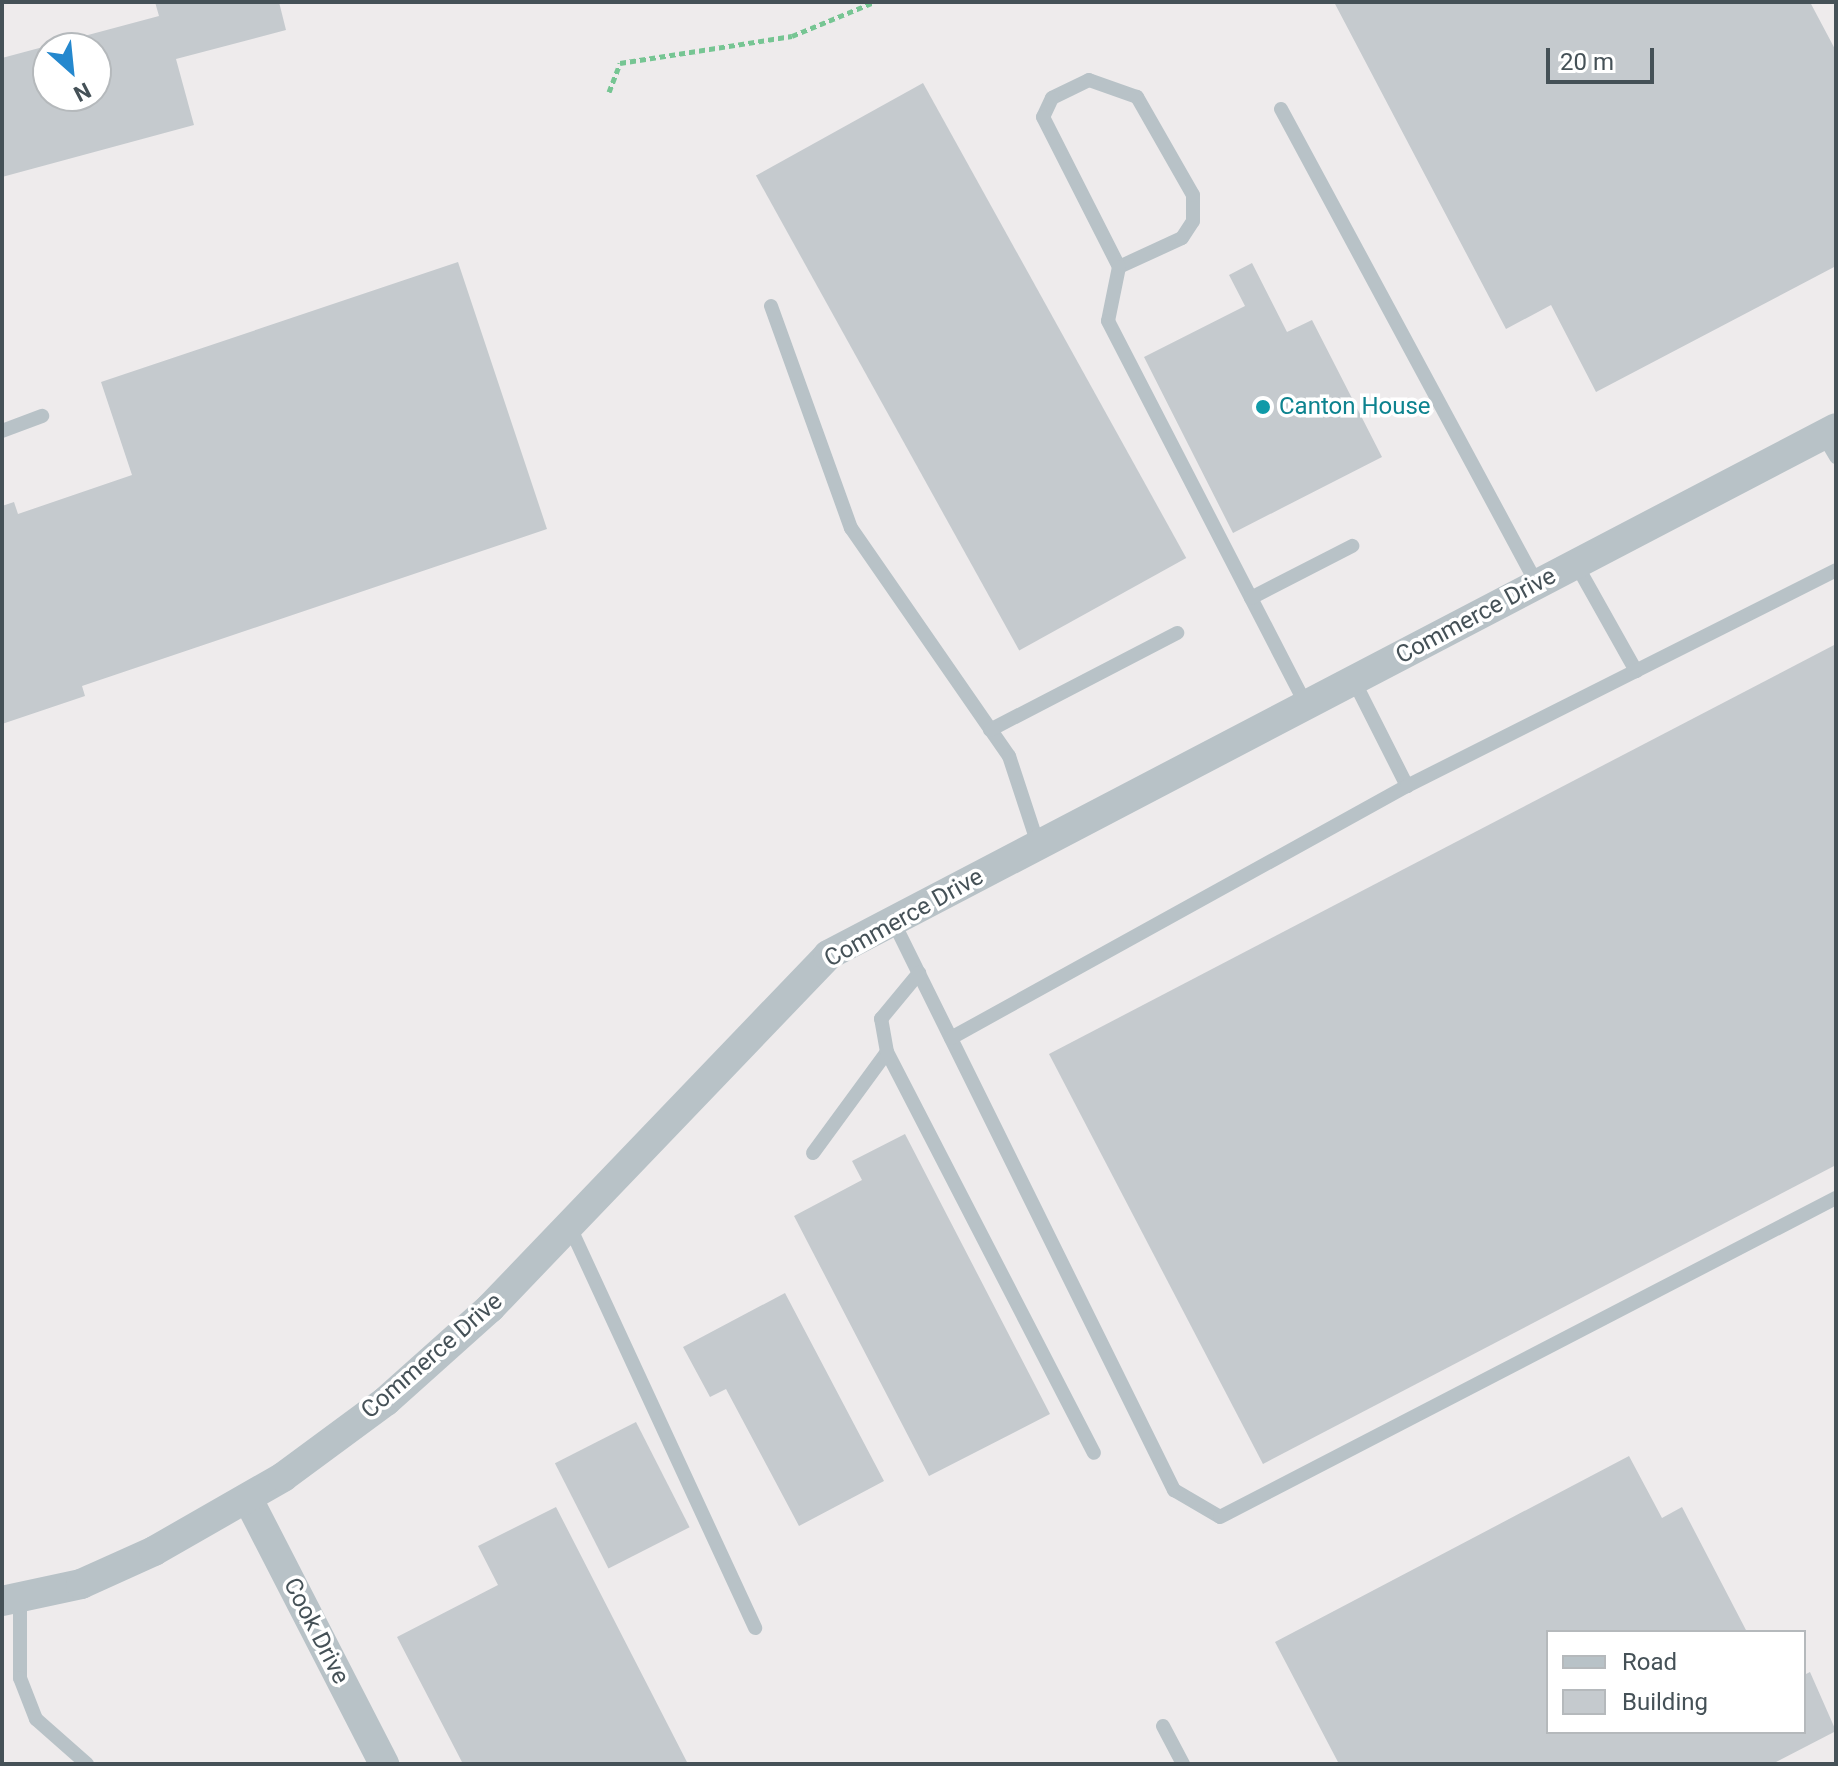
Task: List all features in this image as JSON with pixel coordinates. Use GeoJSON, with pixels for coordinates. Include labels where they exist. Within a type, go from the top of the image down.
{"type":"FeatureCollection","features":[{"type":"Feature","properties":{"kind":"street","name":"Commerce Drive"},"geometry":{"type":"LineString","coordinates":[[11,1601],[81,1584],[248,1499],[386,1401],[569,1225],[828,955],[1537,584],[1832,440]]}},
{"type":"Feature","properties":{"kind":"street","name":"Cook Drive"},"geometry":{"type":"LineString","coordinates":[[248,1499],[384,1764]]}},
{"type":"Feature","properties":{"kind":"lane"},"geometry":{"type":"LineString","coordinates":[[1119,267],[1182,238],[1193,221],[1193,195],[1137,97],[1089,80],[1052,98],[1043,117],[1119,267],[1108,321],[1306,705]]}},
{"type":"Feature","properties":{"kind":"lane"},"geometry":{"type":"LineString","coordinates":[[1281,109],[1537,584]]}},
{"type":"Feature","properties":{"kind":"lane"},"geometry":{"type":"LineString","coordinates":[[771,306],[851,528],[1009,756],[1038,844]]}},
{"type":"Feature","properties":{"kind":"lane"},"geometry":{"type":"LineString","coordinates":[[2,431],[42,416]]}},
{"type":"Feature","properties":{"kind":"lane"},"geometry":{"type":"LineString","coordinates":[[1251,598],[1352,546]]}},
{"type":"Feature","properties":{"kind":"lane"},"geometry":{"type":"LineString","coordinates":[[1576,564],[1636,671]]}},
{"type":"Feature","properties":{"kind":"lane"},"geometry":{"type":"LineString","coordinates":[[951,1038],[1407,786],[1836,570]]}},
{"type":"Feature","properties":{"kind":"lane"},"geometry":{"type":"LineString","coordinates":[[990,730],[1177,633]]}},
{"type":"Feature","properties":{"kind":"lane"},"geometry":{"type":"LineString","coordinates":[[1354,681],[1407,786]]}},
{"type":"Feature","properties":{"kind":"lane"},"geometry":{"type":"LineString","coordinates":[[893,921],[1174,1490],[1220,1517],[1836,1198]]}},
{"type":"Feature","properties":{"kind":"lane"},"geometry":{"type":"LineString","coordinates":[[919,973],[881,1019],[887,1052],[1094,1453]]}},
{"type":"Feature","properties":{"kind":"lane"},"geometry":{"type":"LineString","coordinates":[[813,1153],[887,1052]]}},
{"type":"Feature","properties":{"kind":"lane"},"geometry":{"type":"LineString","coordinates":[[569,1225],[755,1628]]}},
{"type":"Feature","properties":{"kind":"lane"},"geometry":{"type":"LineString","coordinates":[[11,1601],[20,1678],[36,1719],[87,1764]]}},
{"type":"Feature","properties":{"kind":"lane"},"geometry":{"type":"LineString","coordinates":[[1163,1726],[1183,1764]]}},
{"type":"Feature","properties":{"kind":"path"},"geometry":{"type":"LineString","coordinates":[[609,92],[620,63],[792,36],[874,2]]}},
{"type":"Feature","properties":{"kind":"building"},"geometry":{"type":"Polygon","coordinates":[[[155,2],[279,2],[286,30],[176,59],[194,125],[2,177],[2,58],[32,50],[32,112],[112,112],[112,32],[99,32],[159,16],[155,2]]]}},
{"type":"Feature","properties":{"kind":"building"},"geometry":{"type":"Polygon","coordinates":[[[1334,2],[1810,2],[1836,51],[1836,266],[1596,392],[1551,305],[1506,329],[1334,2]]]}},
{"type":"Feature","properties":{"kind":"building"},"geometry":{"type":"Polygon","coordinates":[[[923,83],[1186,558],[1019,651],[756,176],[923,83]]]}},
{"type":"Feature","properties":{"kind":"building"},"geometry":{"type":"Polygon","coordinates":[[[458,262],[547,529],[82,686],[85,696],[2,724],[2,506],[14,502],[18,514],[132,475],[101,382],[458,262]]]}},
{"type":"Feature","properties":{"kind":"building","name":"Canton House"},"geometry":{"type":"Polygon","coordinates":[[[1252,263],[1287,332],[1312,320],[1382,457],[1233,533],[1144,357],[1245,306],[1229,275],[1252,263]]]}},
{"type":"Feature","properties":{"kind":"building"},"geometry":{"type":"Polygon","coordinates":[[[1836,644],[1836,1165],[1263,1464],[1049,1054],[1836,644]]]}},
{"type":"Feature","properties":{"kind":"building"},"geometry":{"type":"Polygon","coordinates":[[[905,1134],[1050,1414],[929,1476],[794,1216],[862,1180],[852,1161],[905,1134]]]}},
{"type":"Feature","properties":{"kind":"building"},"geometry":{"type":"Polygon","coordinates":[[[785,1293],[884,1481],[799,1526],[726,1389],[710,1397],[683,1347],[785,1293]]]}},
{"type":"Feature","properties":{"kind":"building"},"geometry":{"type":"Polygon","coordinates":[[[636,1422],[690,1527],[608,1568],[555,1463],[636,1422]]]}},
{"type":"Feature","properties":{"kind":"building"},"geometry":{"type":"Polygon","coordinates":[[[1629,1456],[1662,1518],[1682,1507],[1746,1630],[1546,1630],[1546,1734],[1806,1734],[1806,1674],[1810,1672],[1836,1731],[1772,1764],[1339,1764],[1275,1642],[1629,1456]]]}},
{"type":"Feature","properties":{"kind":"building"},"geometry":{"type":"Polygon","coordinates":[[[556,1507],[688,1764],[463,1764],[397,1637],[498,1585],[478,1546],[556,1507]]]}},
{"type":"Feature","properties":{"kind":"place","name":"Canton House"},"geometry":{"type":"Point","coordinates":[1263,407]}}]}
